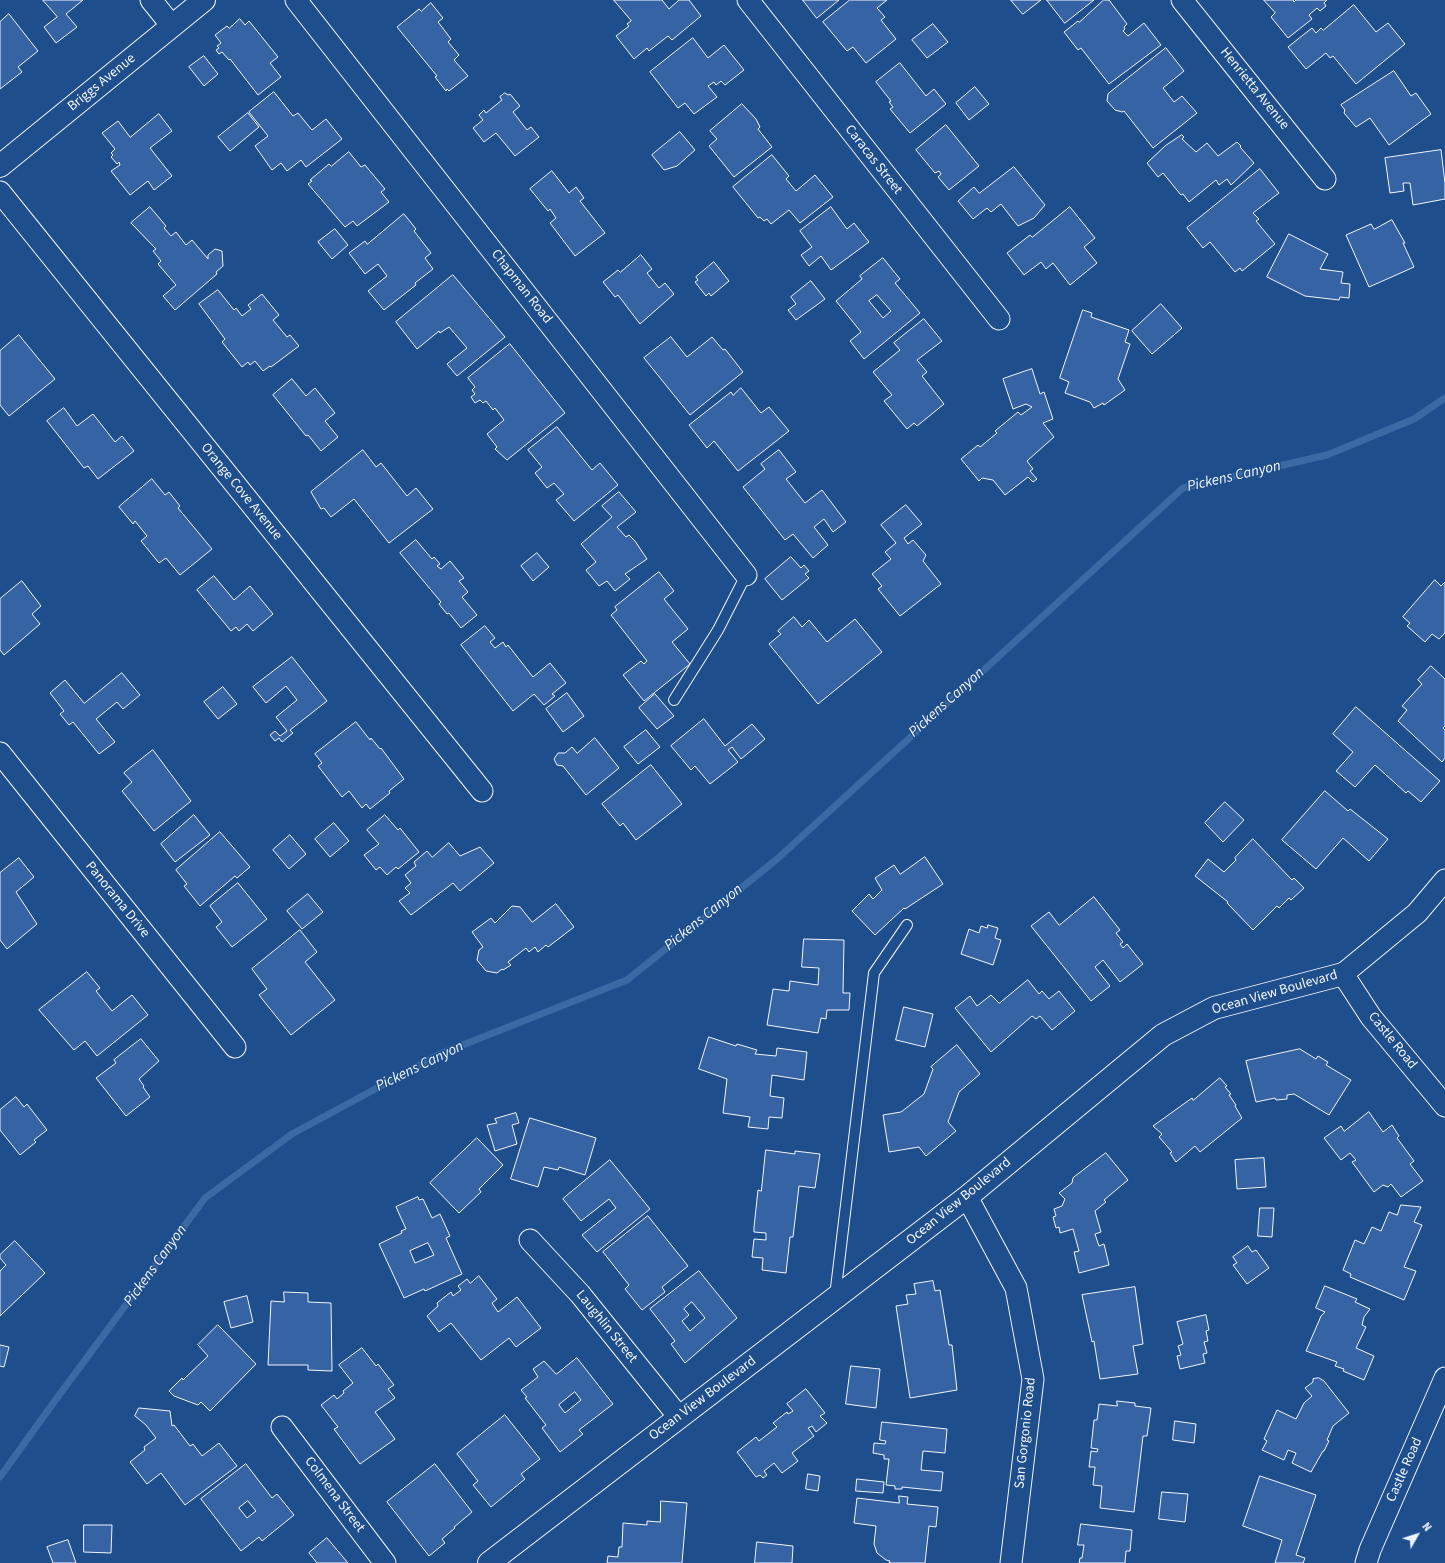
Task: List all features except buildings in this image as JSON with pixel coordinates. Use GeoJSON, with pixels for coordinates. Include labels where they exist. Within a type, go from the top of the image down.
{"type":"FeatureCollection","features":[{"type":"Feature","properties":{"kind":"street"},"geometry":{"type":"LineString","coordinates":[[152,0],[172,26]]}},
{"type":"Feature","properties":{"kind":"street","name":"Briggs Avenue"},"geometry":{"type":"LineString","coordinates":[[0,166],[204,0]]}},
{"type":"Feature","properties":{"kind":"street","name":"Chapman Road"},"geometry":{"type":"LineString","coordinates":[[296,0],[746,575]]}},
{"type":"Feature","properties":{"kind":"street","name":"Caracas Street"},"geometry":{"type":"LineString","coordinates":[[748,0],[999,319]]}},
{"type":"Feature","properties":{"kind":"street","name":"Henrietta Avenue"},"geometry":{"type":"LineString","coordinates":[[1182,0],[1325,179]]}},
{"type":"Feature","properties":{"kind":"street","name":"Orange Cove Avenue"},"geometry":{"type":"LineString","coordinates":[[0,192],[482,791]]}},
{"type":"Feature","properties":{"kind":"street","name":"Panorama Drive"},"geometry":{"type":"LineString","coordinates":[[0,753],[235,1047]]}},
{"type":"Feature","properties":{"kind":"street","name":"Ocean View Boulevard"},"geometry":{"type":"LineString","coordinates":[[489,1563],[967,1197],[1163,1035],[1214,1008],[1343,974],[1417,913],[1445,880]]}},
{"type":"Feature","properties":{"kind":"street","name":"Castle Road"},"geometry":{"type":"LineString","coordinates":[[1343,974],[1371,1017],[1445,1106]]}},
{"type":"Feature","properties":{"kind":"street","name":"San Gorgonio Road"},"geometry":{"type":"LineString","coordinates":[[967,1197],[1016,1288],[1033,1379],[1012,1563]]}},
{"type":"Feature","properties":{"kind":"street","name":"Laughlin Street"},"geometry":{"type":"LineString","coordinates":[[530,1240],[580,1294],[679,1417]]}},
{"type":"Feature","properties":{"kind":"street","name":"Castle Road"},"geometry":{"type":"LineString","coordinates":[[1366,1563],[1370,1550],[1445,1378]]}},
{"type":"Feature","properties":{"kind":"street","name":"Colmena Street"},"geometry":{"type":"LineString","coordinates":[[282,1427],[385,1563]]}},
{"type":"Feature","properties":{"kind":"lane"},"geometry":{"type":"LineString","coordinates":[[674,700],[718,630],[746,575]]}},
{"type":"Feature","properties":{"kind":"lane"},"geometry":{"type":"LineString","coordinates":[[834,1300],[874,973],[907,925]]}},
{"type":"Feature","properties":{"kind":"waterway","name":"Pickens Canyon"},"geometry":{"type":"LineString","coordinates":[[0,1477],[205,1198],[292,1134],[440,1054],[627,980],[776,860],[1183,488],[1327,455],[1414,419],[1445,398]]}}]}
